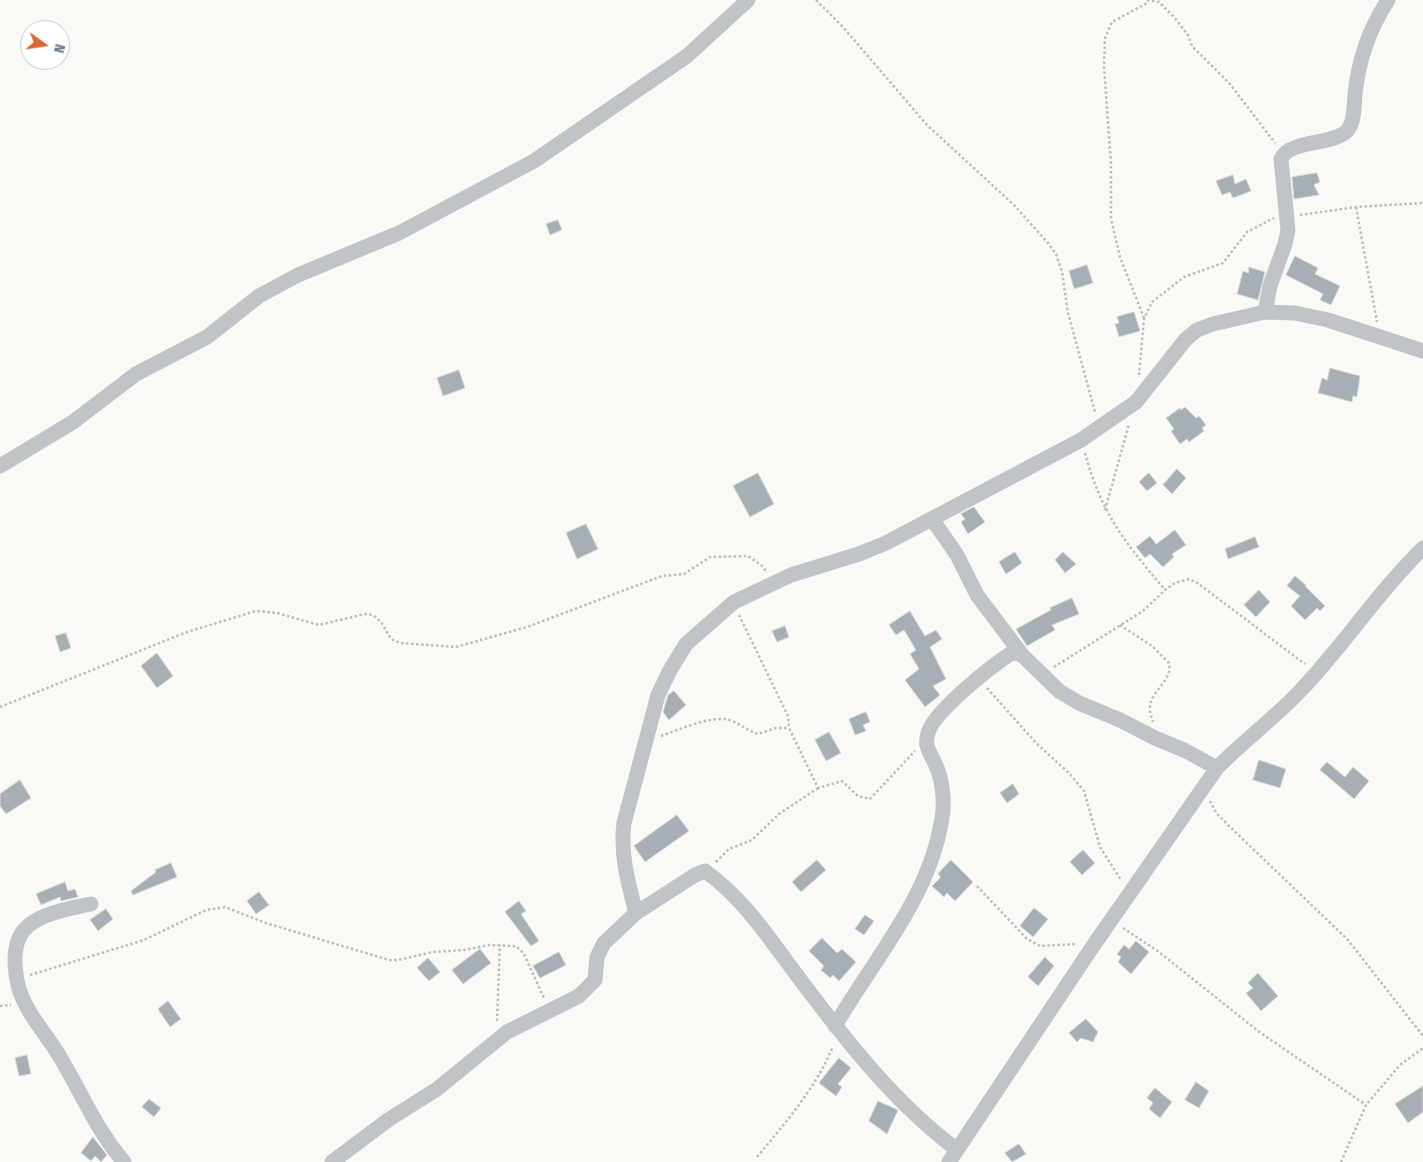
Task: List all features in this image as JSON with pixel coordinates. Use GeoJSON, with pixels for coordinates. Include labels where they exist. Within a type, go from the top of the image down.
{"type":"FeatureCollection","features":[{"type":"Feature","properties":{"kind":"street"},"geometry":{"type":"LineString","coordinates":[[0,466],[73,422],[136,374],[207,338],[259,296],[298,275],[399,233],[534,161],[687,56],[748,0]]}},
{"type":"Feature","properties":{"kind":"street"},"geometry":{"type":"LineString","coordinates":[[1265,312],[1274,272],[1285,244],[1287,215],[1281,164],[1283,154],[1294,148],[1338,136],[1348,130],[1352,121],[1357,76],[1366,39],[1388,0]]}},
{"type":"Feature","properties":{"kind":"street"},"geometry":{"type":"LineString","coordinates":[[636,913],[624,865],[622,842],[624,823],[658,695],[686,644],[734,602],[773,583],[859,554],[932,519],[1081,440],[1136,402],[1186,339],[1197,330],[1242,316],[1265,312],[1311,316],[1423,351]]}},
{"type":"Feature","properties":{"kind":"street"},"geometry":{"type":"LineString","coordinates":[[932,519],[957,555],[977,595],[1023,656],[1060,691],[1079,703],[1186,751],[1217,768]]}},
{"type":"Feature","properties":{"kind":"street"},"geometry":{"type":"LineString","coordinates":[[332,1162],[375,1129],[437,1089],[507,1032],[578,996],[592,986],[595,980],[600,949],[636,913],[689,878],[705,871],[730,890],[748,910],[837,1028],[892,1092],[930,1129],[952,1156],[1093,946],[1217,768],[1240,744],[1275,716],[1316,672],[1397,575],[1423,548]]}},
{"type":"Feature","properties":{"kind":"street"},"geometry":{"type":"LineString","coordinates":[[837,1028],[870,968],[907,916],[938,838],[943,809],[942,795],[937,768],[926,748],[927,740],[936,718],[1010,654],[1016,653],[1023,656]]}},
{"type":"Feature","properties":{"kind":"street"},"geometry":{"type":"LineString","coordinates":[[91,904],[57,912],[29,925],[20,936],[14,952],[17,978],[30,1012],[59,1055],[102,1133],[124,1162]]}},
{"type":"Feature","properties":{"kind":"path"},"geometry":{"type":"LineString","coordinates":[[816,0],[843,27],[927,125],[1014,205],[1056,254],[1062,272],[1068,313],[1099,427]]}},
{"type":"Feature","properties":{"kind":"path"},"geometry":{"type":"LineString","coordinates":[[1144,319],[1120,257],[1111,219],[1111,164],[1104,66],[1105,38],[1112,22],[1148,1],[1159,2],[1163,0]]}},
{"type":"Feature","properties":{"kind":"path"},"geometry":{"type":"LineString","coordinates":[[1159,2],[1180,24],[1199,54],[1230,84],[1247,104],[1283,154]]}},
{"type":"Feature","properties":{"kind":"path"},"geometry":{"type":"LineString","coordinates":[[1105,510],[1136,402],[1144,319],[1152,302],[1184,277],[1223,263],[1248,232],[1259,224],[1287,215],[1356,207],[1423,203]]}},
{"type":"Feature","properties":{"kind":"path"},"geometry":{"type":"LineString","coordinates":[[1356,207],[1380,336]]}},
{"type":"Feature","properties":{"kind":"path"},"geometry":{"type":"LineString","coordinates":[[1081,440],[1093,484],[1105,510],[1122,540],[1165,590]]}},
{"type":"Feature","properties":{"kind":"path"},"geometry":{"type":"LineString","coordinates":[[0,707],[187,632],[256,611],[276,612],[320,625],[365,614],[373,615],[381,622],[391,639],[400,643],[456,646],[527,627],[662,576],[684,574],[710,557],[748,556],[761,565],[773,583]]}},
{"type":"Feature","properties":{"kind":"path"},"geometry":{"type":"LineString","coordinates":[[1042,674],[1144,612],[1165,590],[1183,580],[1196,582],[1316,672]]}},
{"type":"Feature","properties":{"kind":"path"},"geometry":{"type":"LineString","coordinates":[[734,602],[788,716],[789,728],[818,788]]}},
{"type":"Feature","properties":{"kind":"path"},"geometry":{"type":"LineString","coordinates":[[1120,625],[1152,646],[1170,663],[1169,674],[1151,702],[1150,710],[1155,738]]}},
{"type":"Feature","properties":{"kind":"path"},"geometry":{"type":"LineString","coordinates":[[979,680],[1036,743],[1069,773],[1084,791],[1100,846],[1130,893]]}},
{"type":"Feature","properties":{"kind":"path"},"geometry":{"type":"LineString","coordinates":[[645,742],[698,723],[717,720],[728,720],[758,734],[776,728],[789,728]]}},
{"type":"Feature","properties":{"kind":"path"},"geometry":{"type":"LineString","coordinates":[[705,871],[729,848],[752,840],[779,814],[818,788],[842,780],[858,796],[870,799],[927,740]]}},
{"type":"Feature","properties":{"kind":"path"},"geometry":{"type":"LineString","coordinates":[[1204,785],[1218,814],[1348,940],[1423,1036]]}},
{"type":"Feature","properties":{"kind":"path"},"geometry":{"type":"LineString","coordinates":[[977,886],[1016,930],[1040,946],[1079,944],[1093,946]]}},
{"type":"Feature","properties":{"kind":"path"},"geometry":{"type":"LineString","coordinates":[[17,978],[144,940],[206,910],[225,906],[266,923],[388,960],[398,960],[433,952],[511,944],[520,948],[543,996],[546,1012]]}},
{"type":"Feature","properties":{"kind":"path"},"geometry":{"type":"LineString","coordinates":[[1111,920],[1159,952],[1258,1031],[1366,1105]]}},
{"type":"Feature","properties":{"kind":"path"},"geometry":{"type":"LineString","coordinates":[[492,1044],[496,1028],[500,945]]}},
{"type":"Feature","properties":{"kind":"path"},"geometry":{"type":"LineString","coordinates":[[757,1157],[794,1113],[813,1084],[825,1064],[837,1028]]}},
{"type":"Feature","properties":{"kind":"path"},"geometry":{"type":"LineString","coordinates":[[1341,1162],[1366,1105],[1400,1065],[1423,1048]]}},
{"type":"Feature","properties":{"kind":"building"},"geometry":{"type":"Polygon","coordinates":[[[1317,173],[1320,182],[1314,185],[1319,195],[1294,199],[1292,177],[1317,173]]]}},
{"type":"Feature","properties":{"kind":"building"},"geometry":{"type":"Polygon","coordinates":[[[1233,175],[1235,184],[1246,179],[1251,191],[1233,198],[1230,192],[1222,195],[1216,181],[1233,175]]]}},
{"type":"Feature","properties":{"kind":"building"},"geometry":{"type":"Polygon","coordinates":[[[558,220],[562,230],[550,235],[546,224],[558,220]]]}},
{"type":"Feature","properties":{"kind":"building"},"geometry":{"type":"Polygon","coordinates":[[[1295,256],[1318,268],[1315,274],[1340,286],[1331,305],[1320,300],[1323,294],[1286,275],[1295,256]]]}},
{"type":"Feature","properties":{"kind":"building"},"geometry":{"type":"Polygon","coordinates":[[[1087,265],[1093,283],[1074,289],[1069,271],[1087,265]]]}},
{"type":"Feature","properties":{"kind":"building"},"geometry":{"type":"Polygon","coordinates":[[[1249,267],[1265,272],[1258,300],[1237,294],[1243,271],[1248,273],[1249,267]]]}},
{"type":"Feature","properties":{"kind":"building"},"geometry":{"type":"Polygon","coordinates":[[[1134,312],[1140,331],[1119,337],[1115,324],[1119,323],[1117,317],[1134,312]]]}},
{"type":"Feature","properties":{"kind":"building"},"geometry":{"type":"Polygon","coordinates":[[[1330,368],[1360,376],[1357,397],[1353,396],[1352,402],[1318,393],[1322,378],[1327,380],[1330,368]]]}},
{"type":"Feature","properties":{"kind":"building"},"geometry":{"type":"Polygon","coordinates":[[[459,370],[465,388],[443,396],[437,378],[459,370]]]}},
{"type":"Feature","properties":{"kind":"building"},"geometry":{"type":"Polygon","coordinates":[[[1185,407],[1196,418],[1199,416],[1206,425],[1202,428],[1204,431],[1189,442],[1187,439],[1180,444],[1171,431],[1174,429],[1166,418],[1180,408],[1181,410],[1185,407]]]}},
{"type":"Feature","properties":{"kind":"building"},"geometry":{"type":"Polygon","coordinates":[[[1177,469],[1186,478],[1172,494],[1163,485],[1177,469]]]}},
{"type":"Feature","properties":{"kind":"building"},"geometry":{"type":"Polygon","coordinates":[[[758,473],[774,504],[750,517],[733,486],[758,473]]]}},
{"type":"Feature","properties":{"kind":"building"},"geometry":{"type":"Polygon","coordinates":[[[1149,473],[1157,483],[1147,491],[1139,482],[1149,473]]]}},
{"type":"Feature","properties":{"kind":"building"},"geometry":{"type":"Polygon","coordinates":[[[974,507],[985,522],[968,534],[961,522],[965,519],[961,514],[974,507]]]}},
{"type":"Feature","properties":{"kind":"building"},"geometry":{"type":"Polygon","coordinates":[[[586,524],[598,549],[577,559],[566,533],[586,524]]]}},
{"type":"Feature","properties":{"kind":"building"},"geometry":{"type":"Polygon","coordinates":[[[1175,530],[1186,545],[1172,554],[1174,557],[1163,567],[1150,554],[1145,558],[1136,547],[1150,536],[1156,544],[1175,530]]]}},
{"type":"Feature","properties":{"kind":"building"},"geometry":{"type":"Polygon","coordinates":[[[1255,537],[1259,547],[1228,559],[1225,549],[1255,537]]]}},
{"type":"Feature","properties":{"kind":"building"},"geometry":{"type":"Polygon","coordinates":[[[1015,552],[1022,563],[1006,574],[999,562],[1015,552]]]}},
{"type":"Feature","properties":{"kind":"building"},"geometry":{"type":"Polygon","coordinates":[[[1063,552],[1076,564],[1065,573],[1055,560],[1063,552]]]}},
{"type":"Feature","properties":{"kind":"building"},"geometry":{"type":"Polygon","coordinates":[[[1295,576],[1325,606],[1320,611],[1317,608],[1305,620],[1291,606],[1300,596],[1287,586],[1295,576]]]}},
{"type":"Feature","properties":{"kind":"building"},"geometry":{"type":"Polygon","coordinates":[[[1259,590],[1270,602],[1256,617],[1244,605],[1259,590]]]}},
{"type":"Feature","properties":{"kind":"building"},"geometry":{"type":"Polygon","coordinates":[[[1072,598],[1079,614],[1052,625],[1055,630],[1027,646],[1016,629],[1051,610],[1050,608],[1072,598]]]}},
{"type":"Feature","properties":{"kind":"building"},"geometry":{"type":"Polygon","coordinates":[[[910,611],[925,636],[936,630],[942,639],[930,647],[946,679],[933,686],[940,695],[925,707],[905,680],[919,669],[910,654],[916,650],[904,630],[896,635],[889,625],[910,611]]]}},
{"type":"Feature","properties":{"kind":"building"},"geometry":{"type":"Polygon","coordinates":[[[785,626],[789,637],[777,642],[772,631],[785,626]]]}},
{"type":"Feature","properties":{"kind":"building"},"geometry":{"type":"Polygon","coordinates":[[[66,633],[71,648],[60,652],[55,636],[66,633]]]}},
{"type":"Feature","properties":{"kind":"building"},"geometry":{"type":"Polygon","coordinates":[[[157,653],[173,676],[157,688],[141,666],[157,653]]]}},
{"type":"Feature","properties":{"kind":"building"},"geometry":{"type":"Polygon","coordinates":[[[674,691],[686,705],[669,720],[663,712],[668,695],[674,691]]]}},
{"type":"Feature","properties":{"kind":"building"},"geometry":{"type":"Polygon","coordinates":[[[866,712],[870,722],[863,725],[866,731],[855,735],[849,719],[866,712]]]}},
{"type":"Feature","properties":{"kind":"building"},"geometry":{"type":"Polygon","coordinates":[[[829,732],[841,753],[826,761],[815,740],[829,732]]]}},
{"type":"Feature","properties":{"kind":"building"},"geometry":{"type":"Polygon","coordinates":[[[1259,760],[1286,769],[1280,788],[1253,780],[1259,760]]]}},
{"type":"Feature","properties":{"kind":"building"},"geometry":{"type":"Polygon","coordinates":[[[1327,762],[1345,777],[1353,767],[1369,781],[1354,799],[1320,770],[1327,762]]]}},
{"type":"Feature","properties":{"kind":"building"},"geometry":{"type":"Polygon","coordinates":[[[20,780],[31,798],[6,814],[0,806],[0,794],[20,780]]]}},
{"type":"Feature","properties":{"kind":"building"},"geometry":{"type":"Polygon","coordinates":[[[1013,784],[1019,794],[1007,803],[1000,793],[1013,784]]]}},
{"type":"Feature","properties":{"kind":"building"},"geometry":{"type":"Polygon","coordinates":[[[677,815],[689,831],[645,862],[634,846],[677,815]]]}},
{"type":"Feature","properties":{"kind":"building"},"geometry":{"type":"Polygon","coordinates":[[[1083,850],[1095,863],[1082,875],[1070,862],[1083,850]]]}},
{"type":"Feature","properties":{"kind":"building"},"geometry":{"type":"Polygon","coordinates":[[[817,860],[826,870],[801,892],[792,882],[817,860]]]}},
{"type":"Feature","properties":{"kind":"building"},"geometry":{"type":"Polygon","coordinates":[[[951,860],[973,882],[955,901],[947,893],[944,897],[932,886],[941,877],[938,874],[951,860]]]}},
{"type":"Feature","properties":{"kind":"building"},"geometry":{"type":"Polygon","coordinates":[[[171,863],[177,877],[133,895],[131,891],[156,872],[155,870],[171,863]]]}},
{"type":"Feature","properties":{"kind":"building"},"geometry":{"type":"Polygon","coordinates":[[[65,882],[68,891],[75,889],[78,897],[61,901],[60,897],[41,905],[36,894],[65,882]]]}},
{"type":"Feature","properties":{"kind":"building"},"geometry":{"type":"Polygon","coordinates":[[[259,892],[269,905],[256,914],[247,901],[259,892]]]}},
{"type":"Feature","properties":{"kind":"building"},"geometry":{"type":"Polygon","coordinates":[[[519,901],[526,911],[521,914],[539,941],[531,946],[505,912],[519,901]]]}},
{"type":"Feature","properties":{"kind":"building"},"geometry":{"type":"Polygon","coordinates":[[[1034,908],[1048,919],[1033,937],[1020,926],[1034,908]]]}},
{"type":"Feature","properties":{"kind":"building"},"geometry":{"type":"Polygon","coordinates":[[[106,909],[113,919],[98,931],[90,920],[106,909]]]}},
{"type":"Feature","properties":{"kind":"building"},"geometry":{"type":"Polygon","coordinates":[[[865,915],[874,921],[864,935],[855,929],[865,915]]]}},
{"type":"Feature","properties":{"kind":"building"},"geometry":{"type":"Polygon","coordinates":[[[822,938],[837,953],[842,949],[856,962],[839,981],[833,975],[830,978],[821,970],[824,966],[809,951],[822,938]]]}},
{"type":"Feature","properties":{"kind":"building"},"geometry":{"type":"Polygon","coordinates":[[[1136,941],[1149,952],[1131,974],[1118,962],[1121,957],[1117,954],[1124,945],[1129,949],[1136,941]]]}},
{"type":"Feature","properties":{"kind":"building"},"geometry":{"type":"Polygon","coordinates":[[[480,949],[491,963],[463,984],[452,970],[480,949]]]}},
{"type":"Feature","properties":{"kind":"building"},"geometry":{"type":"Polygon","coordinates":[[[559,952],[566,965],[540,978],[533,966],[559,952]]]}},
{"type":"Feature","properties":{"kind":"building"},"geometry":{"type":"Polygon","coordinates":[[[1045,957],[1054,966],[1038,986],[1028,977],[1045,957]]]}},
{"type":"Feature","properties":{"kind":"building"},"geometry":{"type":"Polygon","coordinates":[[[428,958],[440,972],[429,981],[417,968],[428,958]]]}},
{"type":"Feature","properties":{"kind":"building"},"geometry":{"type":"Polygon","coordinates":[[[1258,973],[1278,996],[1261,1011],[1246,993],[1253,988],[1248,983],[1258,973]]]}},
{"type":"Feature","properties":{"kind":"building"},"geometry":{"type":"Polygon","coordinates":[[[168,1001],[181,1019],[170,1027],[158,1009],[168,1001]]]}},
{"type":"Feature","properties":{"kind":"building"},"geometry":{"type":"Polygon","coordinates":[[[1086,1019],[1098,1032],[1093,1042],[1081,1038],[1077,1042],[1069,1033],[1086,1019]]]}},
{"type":"Feature","properties":{"kind":"building"},"geometry":{"type":"Polygon","coordinates":[[[27,1055],[31,1074],[19,1076],[15,1058],[27,1055]]]}},
{"type":"Feature","properties":{"kind":"building"},"geometry":{"type":"Polygon","coordinates":[[[839,1058],[851,1068],[838,1084],[842,1087],[836,1096],[819,1083],[839,1058]]]}},
{"type":"Feature","properties":{"kind":"building"},"geometry":{"type":"Polygon","coordinates":[[[1196,1082],[1209,1091],[1199,1108],[1185,1100],[1196,1082]]]}},
{"type":"Feature","properties":{"kind":"building"},"geometry":{"type":"Polygon","coordinates":[[[1423,1086],[1423,1112],[1408,1123],[1395,1104],[1423,1086]]]}},
{"type":"Feature","properties":{"kind":"building"},"geometry":{"type":"Polygon","coordinates":[[[1155,1088],[1172,1102],[1160,1118],[1149,1109],[1153,1103],[1147,1098],[1155,1088]]]}},
{"type":"Feature","properties":{"kind":"building"},"geometry":{"type":"Polygon","coordinates":[[[149,1099],[161,1108],[154,1117],[142,1107],[149,1099]]]}},
{"type":"Feature","properties":{"kind":"building"},"geometry":{"type":"Polygon","coordinates":[[[878,1101],[898,1110],[887,1134],[869,1121],[878,1101]]]}},
{"type":"Feature","properties":{"kind":"building"},"geometry":{"type":"Polygon","coordinates":[[[93,1137],[107,1155],[101,1162],[95,1156],[91,1161],[81,1153],[93,1137]]]}},
{"type":"Feature","properties":{"kind":"building"},"geometry":{"type":"Polygon","coordinates":[[[1019,1144],[1026,1154],[1012,1162],[1005,1153],[1019,1144]]]}}]}
